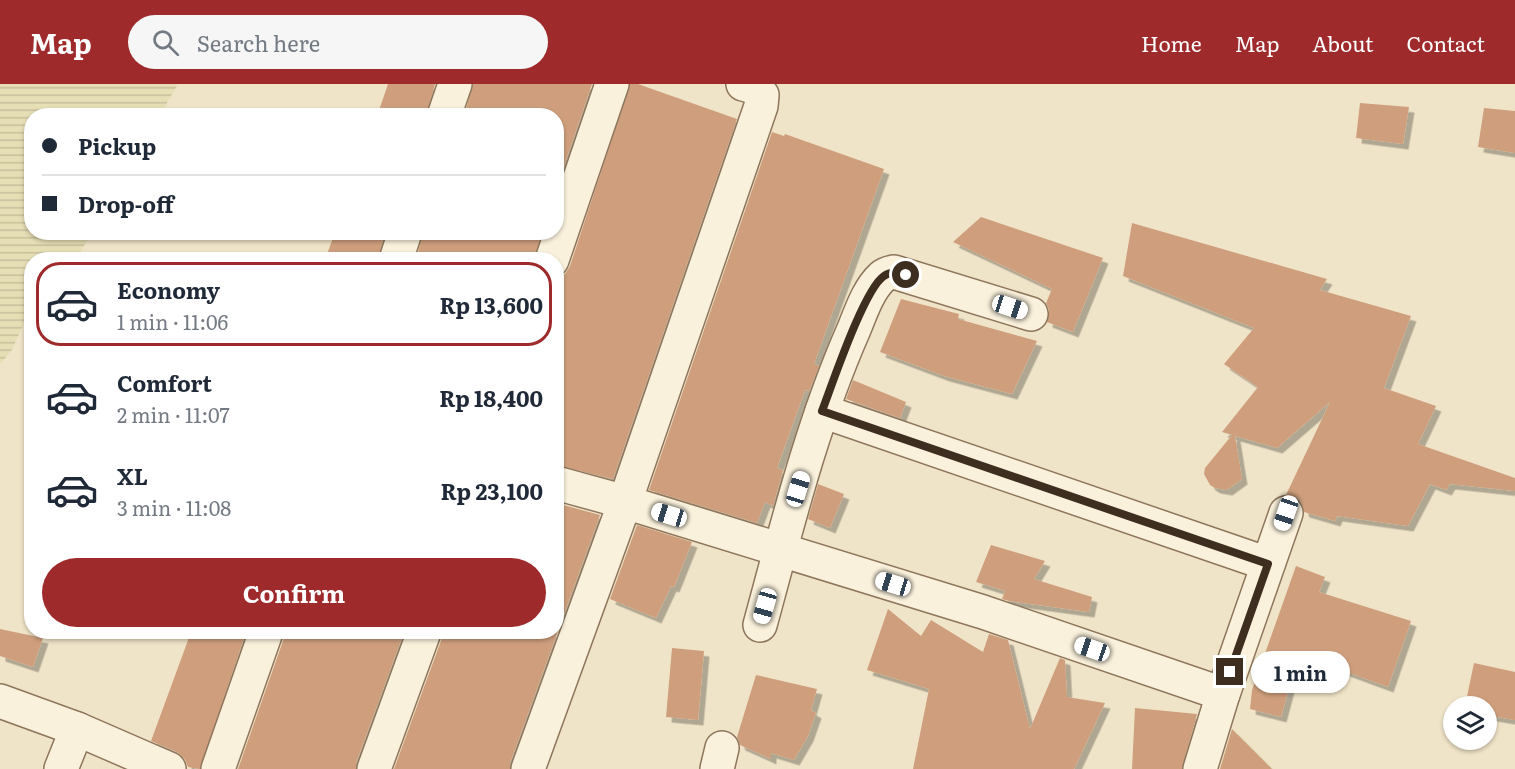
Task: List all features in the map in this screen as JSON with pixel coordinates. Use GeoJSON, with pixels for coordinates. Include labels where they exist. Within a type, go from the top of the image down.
{"type":"FeatureCollection","features":[{"type":"Feature","properties":{"kind":"street"},"geometry":{"type":"LineString","coordinates":[[447,108],[455,84]]}},
{"type":"Feature","properties":{"kind":"street"},"geometry":{"type":"LineString","coordinates":[[564,225],[612,84]]}},
{"type":"Feature","properties":{"kind":"street"},"geometry":{"type":"LineString","coordinates":[[528,769],[625,502],[761,106],[762,95],[754,87],[745,84]]}},
{"type":"Feature","properties":{"kind":"street"},"geometry":{"type":"LineString","coordinates":[[759,625],[822,411],[868,298],[880,278],[894,272],[1031,314]]}},
{"type":"Feature","properties":{"kind":"street"},"geometry":{"type":"LineString","coordinates":[[822,411],[1268,564]]}},
{"type":"Feature","properties":{"kind":"street"},"geometry":{"type":"LineString","coordinates":[[564,485],[983,612],[1223,694]]}},
{"type":"Feature","properties":{"kind":"street"},"geometry":{"type":"LineString","coordinates":[[1200,769],[1223,694],[1286,513]]}},
{"type":"Feature","properties":{"kind":"street"},"geometry":{"type":"LineString","coordinates":[[218,769],[264,639]]}},
{"type":"Feature","properties":{"kind":"street"},"geometry":{"type":"LineString","coordinates":[[374,769],[421,639]]}},
{"type":"Feature","properties":{"kind":"street"},"geometry":{"type":"LineString","coordinates":[[0,701],[77,729],[169,769]]}},
{"type":"Feature","properties":{"kind":"street"},"geometry":{"type":"LineString","coordinates":[[61,769],[77,729]]}},
{"type":"Feature","properties":{"kind":"shaded area"},"geometry":{"type":"Polygon","coordinates":[[[0,84],[178,84],[164,108],[24,108],[24,240],[88,240],[80,252],[24,252],[24,323],[12,350],[0,364],[0,84]]]}},
{"type":"Feature","properties":{"kind":"building"},"geometry":{"type":"Polygon","coordinates":[[[388,84],[435,84],[428,108],[380,108],[388,84]]]}},
{"type":"Feature","properties":{"kind":"building"},"geometry":{"type":"Polygon","coordinates":[[[473,84],[592,84],[564,166],[564,108],[466,108],[473,84]]]}},
{"type":"Feature","properties":{"kind":"building"},"geometry":{"type":"Polygon","coordinates":[[[630,84],[638,84],[737,119],[613,479],[564,467],[564,274],[570,266],[630,84]]]}},
{"type":"Feature","properties":{"kind":"building"},"geometry":{"type":"Polygon","coordinates":[[[1360,103],[1409,107],[1403,144],[1356,138],[1360,103]]]}},
{"type":"Feature","properties":{"kind":"building"},"geometry":{"type":"Polygon","coordinates":[[[1484,108],[1515,111],[1515,153],[1478,147],[1484,108]]]}},
{"type":"Feature","properties":{"kind":"building"},"geometry":{"type":"Polygon","coordinates":[[[772,132],[784,136],[785,134],[884,169],[814,364],[819,366],[809,391],[805,390],[777,468],[783,470],[773,506],[765,502],[757,523],[649,490],[772,132]]]}},
{"type":"Feature","properties":{"kind":"building"},"geometry":{"type":"Polygon","coordinates":[[[981,217],[1103,258],[1073,332],[1047,322],[1049,310],[1046,303],[1052,289],[953,242],[981,217]]]}},
{"type":"Feature","properties":{"kind":"building"},"geometry":{"type":"Polygon","coordinates":[[[1132,223],[1327,279],[1320,290],[1411,316],[1384,388],[1436,406],[1418,444],[1515,478],[1515,491],[1450,484],[1446,490],[1430,484],[1408,526],[1337,516],[1335,521],[1304,512],[1300,500],[1286,495],[1330,402],[1277,448],[1235,436],[1242,479],[1227,490],[1210,485],[1204,474],[1205,468],[1232,435],[1222,432],[1258,387],[1224,364],[1254,328],[1123,276],[1132,223]]]}},
{"type":"Feature","properties":{"kind":"building"},"geometry":{"type":"Polygon","coordinates":[[[332,240],[383,240],[380,252],[328,252],[332,240]]]}},
{"type":"Feature","properties":{"kind":"building"},"geometry":{"type":"Polygon","coordinates":[[[421,240],[540,240],[536,252],[418,252],[421,240]]]}},
{"type":"Feature","properties":{"kind":"building"},"geometry":{"type":"Polygon","coordinates":[[[901,299],[959,314],[958,319],[1037,341],[1012,394],[944,376],[880,352],[901,299]]]}},
{"type":"Feature","properties":{"kind":"building"},"geometry":{"type":"Polygon","coordinates":[[[853,380],[906,402],[900,418],[846,399],[853,380]]]}},
{"type":"Feature","properties":{"kind":"building"},"geometry":{"type":"Polygon","coordinates":[[[818,484],[844,494],[830,528],[808,519],[818,484]]]}},
{"type":"Feature","properties":{"kind":"building"},"geometry":{"type":"Polygon","coordinates":[[[564,505],[600,515],[564,614],[564,505]]]}},
{"type":"Feature","properties":{"kind":"building"},"geometry":{"type":"Polygon","coordinates":[[[637,525],[692,542],[674,587],[671,586],[656,618],[610,599],[637,525]]]}},
{"type":"Feature","properties":{"kind":"building"},"geometry":{"type":"Polygon","coordinates":[[[991,545],[1045,561],[1034,579],[1092,597],[1089,612],[1009,601],[1002,599],[1005,591],[976,582],[991,545]]]}},
{"type":"Feature","properties":{"kind":"building"},"geometry":{"type":"Polygon","coordinates":[[[1296,566],[1325,577],[1319,592],[1411,621],[1388,687],[1298,654],[1281,717],[1250,709],[1252,690],[1296,566]]]}},
{"type":"Feature","properties":{"kind":"building"},"geometry":{"type":"Polygon","coordinates":[[[888,609],[921,636],[931,620],[983,652],[989,634],[1008,640],[1030,729],[1060,658],[1065,660],[1067,697],[1105,703],[1074,769],[913,769],[929,689],[867,670],[888,609]]]}},
{"type":"Feature","properties":{"kind":"building"},"geometry":{"type":"Polygon","coordinates":[[[0,629],[24,634],[24,639],[43,639],[33,667],[0,656],[0,629]]]}},
{"type":"Feature","properties":{"kind":"building"},"geometry":{"type":"Polygon","coordinates":[[[188,639],[244,639],[200,769],[188,767],[184,758],[177,752],[151,741],[188,639]]]}},
{"type":"Feature","properties":{"kind":"building"},"geometry":{"type":"Polygon","coordinates":[[[284,639],[401,639],[356,763],[356,769],[238,769],[284,639]]]}},
{"type":"Feature","properties":{"kind":"building"},"geometry":{"type":"Polygon","coordinates":[[[442,639],[555,639],[510,763],[510,769],[394,769],[442,639]]]}},
{"type":"Feature","properties":{"kind":"building"},"geometry":{"type":"Polygon","coordinates":[[[672,648],[704,651],[698,720],[666,717],[672,648]]]}},
{"type":"Feature","properties":{"kind":"building"},"geometry":{"type":"Polygon","coordinates":[[[1474,663],[1515,672],[1515,720],[1497,717],[1497,696],[1467,696],[1474,663]]]}},
{"type":"Feature","properties":{"kind":"building"},"geometry":{"type":"Polygon","coordinates":[[[756,675],[817,689],[811,710],[816,713],[808,736],[794,760],[771,753],[771,759],[740,745],[737,737],[756,675]]]}},
{"type":"Feature","properties":{"kind":"building"},"geometry":{"type":"Polygon","coordinates":[[[1135,708],[1197,714],[1182,769],[1132,769],[1135,708]]]}},
{"type":"Feature","properties":{"kind":"building"},"geometry":{"type":"Polygon","coordinates":[[[1232,729],[1272,769],[1220,769],[1232,729]]]}},
{"type":"Feature","properties":{"kind":"route"},"geometry":{"type":"LineString","coordinates":[[906,275],[894,272],[886,274],[873,288],[842,358],[822,411],[1268,564],[1230,672]]}}]}
